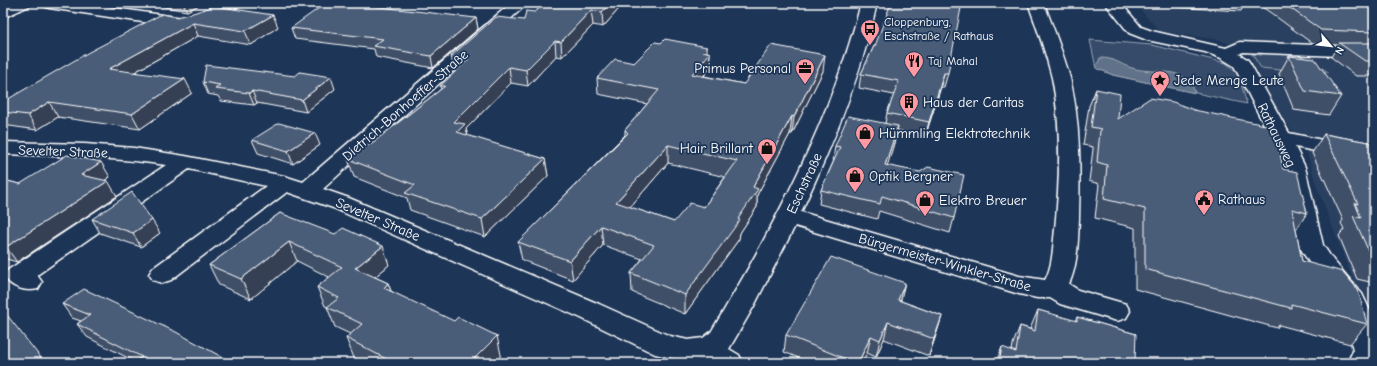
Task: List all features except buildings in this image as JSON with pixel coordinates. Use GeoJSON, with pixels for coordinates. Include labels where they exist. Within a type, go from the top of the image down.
{"type":"FeatureCollection","features":[{"type":"Feature","properties":{"kind":"street"},"geometry":{"type":"LineString","coordinates":[[3,13],[24,3]]}},
{"type":"Feature","properties":{"kind":"street"},"geometry":{"type":"LineString","coordinates":[[49,3],[183,23],[194,22],[206,18],[233,3]]}},
{"type":"Feature","properties":{"kind":"street","name":"Dietrich-Bonhoeffer-Straße"},"geometry":{"type":"LineString","coordinates":[[308,190],[520,3]]}},
{"type":"Feature","properties":{"kind":"street","name":"Eschstraße"},"geometry":{"type":"LineString","coordinates":[[720,355],[721,340],[788,216],[828,131],[856,53],[869,3]]}},
{"type":"Feature","properties":{"kind":"street"},"geometry":{"type":"LineString","coordinates":[[1036,3],[1060,79],[1069,154],[1066,237],[1060,281],[1053,287],[1069,297],[1117,311]]}},
{"type":"Feature","properties":{"kind":"street","name":"Rathausweg"},"geometry":{"type":"LineString","coordinates":[[1113,3],[1135,30],[1147,35],[1209,48],[1227,54],[1240,63],[1281,138],[1294,167],[1311,246],[1324,266],[1353,301],[1362,323],[1367,351],[1361,363]]}},
{"type":"Feature","properties":{"kind":"street"},"geometry":{"type":"LineString","coordinates":[[1227,54],[1240,47],[1369,52]]}},
{"type":"Feature","properties":{"kind":"street"},"geometry":{"type":"LineString","coordinates":[[1281,138],[1374,157]]}},
{"type":"Feature","properties":{"kind":"street","name":"Sevelter Straße"},"geometry":{"type":"LineString","coordinates":[[3,148],[85,150],[134,154],[185,162],[284,183],[308,190],[341,203],[590,311],[665,346],[688,351],[720,355]]}},
{"type":"Feature","properties":{"kind":"street"},"geometry":{"type":"LineString","coordinates":[[16,281],[185,162]]}},
{"type":"Feature","properties":{"kind":"street"},"geometry":{"type":"LineString","coordinates":[[162,274],[284,183]]}},
{"type":"Feature","properties":{"kind":"street","name":"Bürgermeister-Winkler-Straße"},"geometry":{"type":"LineString","coordinates":[[788,216],[1037,289],[1053,287]]}},
{"type":"Feature","properties":{"kind":"shaded area"},"geometry":{"type":"Polygon","coordinates":[[[1134,3],[1374,3],[1374,306],[1355,285],[1316,184],[1307,152],[1278,111],[1247,51],[1220,40],[1160,31],[1134,3]]]}},
{"type":"Feature","properties":{"kind":"shaded area"},"geometry":{"type":"Polygon","coordinates":[[[1090,40],[1152,45],[1226,63],[1238,74],[1247,104],[1113,75],[1096,68],[1090,40]]]}},
{"type":"Feature","properties":{"kind":"shaded area"},"geometry":{"type":"Polygon","coordinates":[[[1259,51],[1292,52],[1308,59],[1328,72],[1299,72],[1261,68],[1252,54],[1262,55],[1259,51]]]}},
{"type":"Feature","properties":{"kind":"shaded area"},"geometry":{"type":"Polygon","coordinates":[[[1100,58],[1110,59],[1140,70],[1178,74],[1191,84],[1195,93],[1113,75],[1096,68],[1100,58]]]}},
{"type":"Feature","properties":{"kind":"place","name":"Cloppenburg, Eschstraße / Rathaus"},"geometry":{"type":"Point","coordinates":[870,46]}},
{"type":"Feature","properties":{"kind":"place","name":"Taj Mahal"},"geometry":{"type":"Point","coordinates":[914,78]}},
{"type":"Feature","properties":{"kind":"place","name":"Primus Personal"},"geometry":{"type":"Point","coordinates":[805,85]}},
{"type":"Feature","properties":{"kind":"place","name":"Jede Menge Leute"},"geometry":{"type":"Point","coordinates":[1160,97]}},
{"type":"Feature","properties":{"kind":"place","name":"Haus der Caritas"},"geometry":{"type":"Point","coordinates":[909,119]}},
{"type":"Feature","properties":{"kind":"place","name":"Hümmling Elektrotechnik"},"geometry":{"type":"Point","coordinates":[865,150]}},
{"type":"Feature","properties":{"kind":"place","name":"Hair Brillant"},"geometry":{"type":"Point","coordinates":[767,165]}},
{"type":"Feature","properties":{"kind":"place","name":"Optik Bergner"},"geometry":{"type":"Point","coordinates":[855,193]}},
{"type":"Feature","properties":{"kind":"place","name":"Rathaus"},"geometry":{"type":"Point","coordinates":[1204,216]}},
{"type":"Feature","properties":{"kind":"place","name":"Elektro Breuer"},"geometry":{"type":"Point","coordinates":[925,217]}}]}
